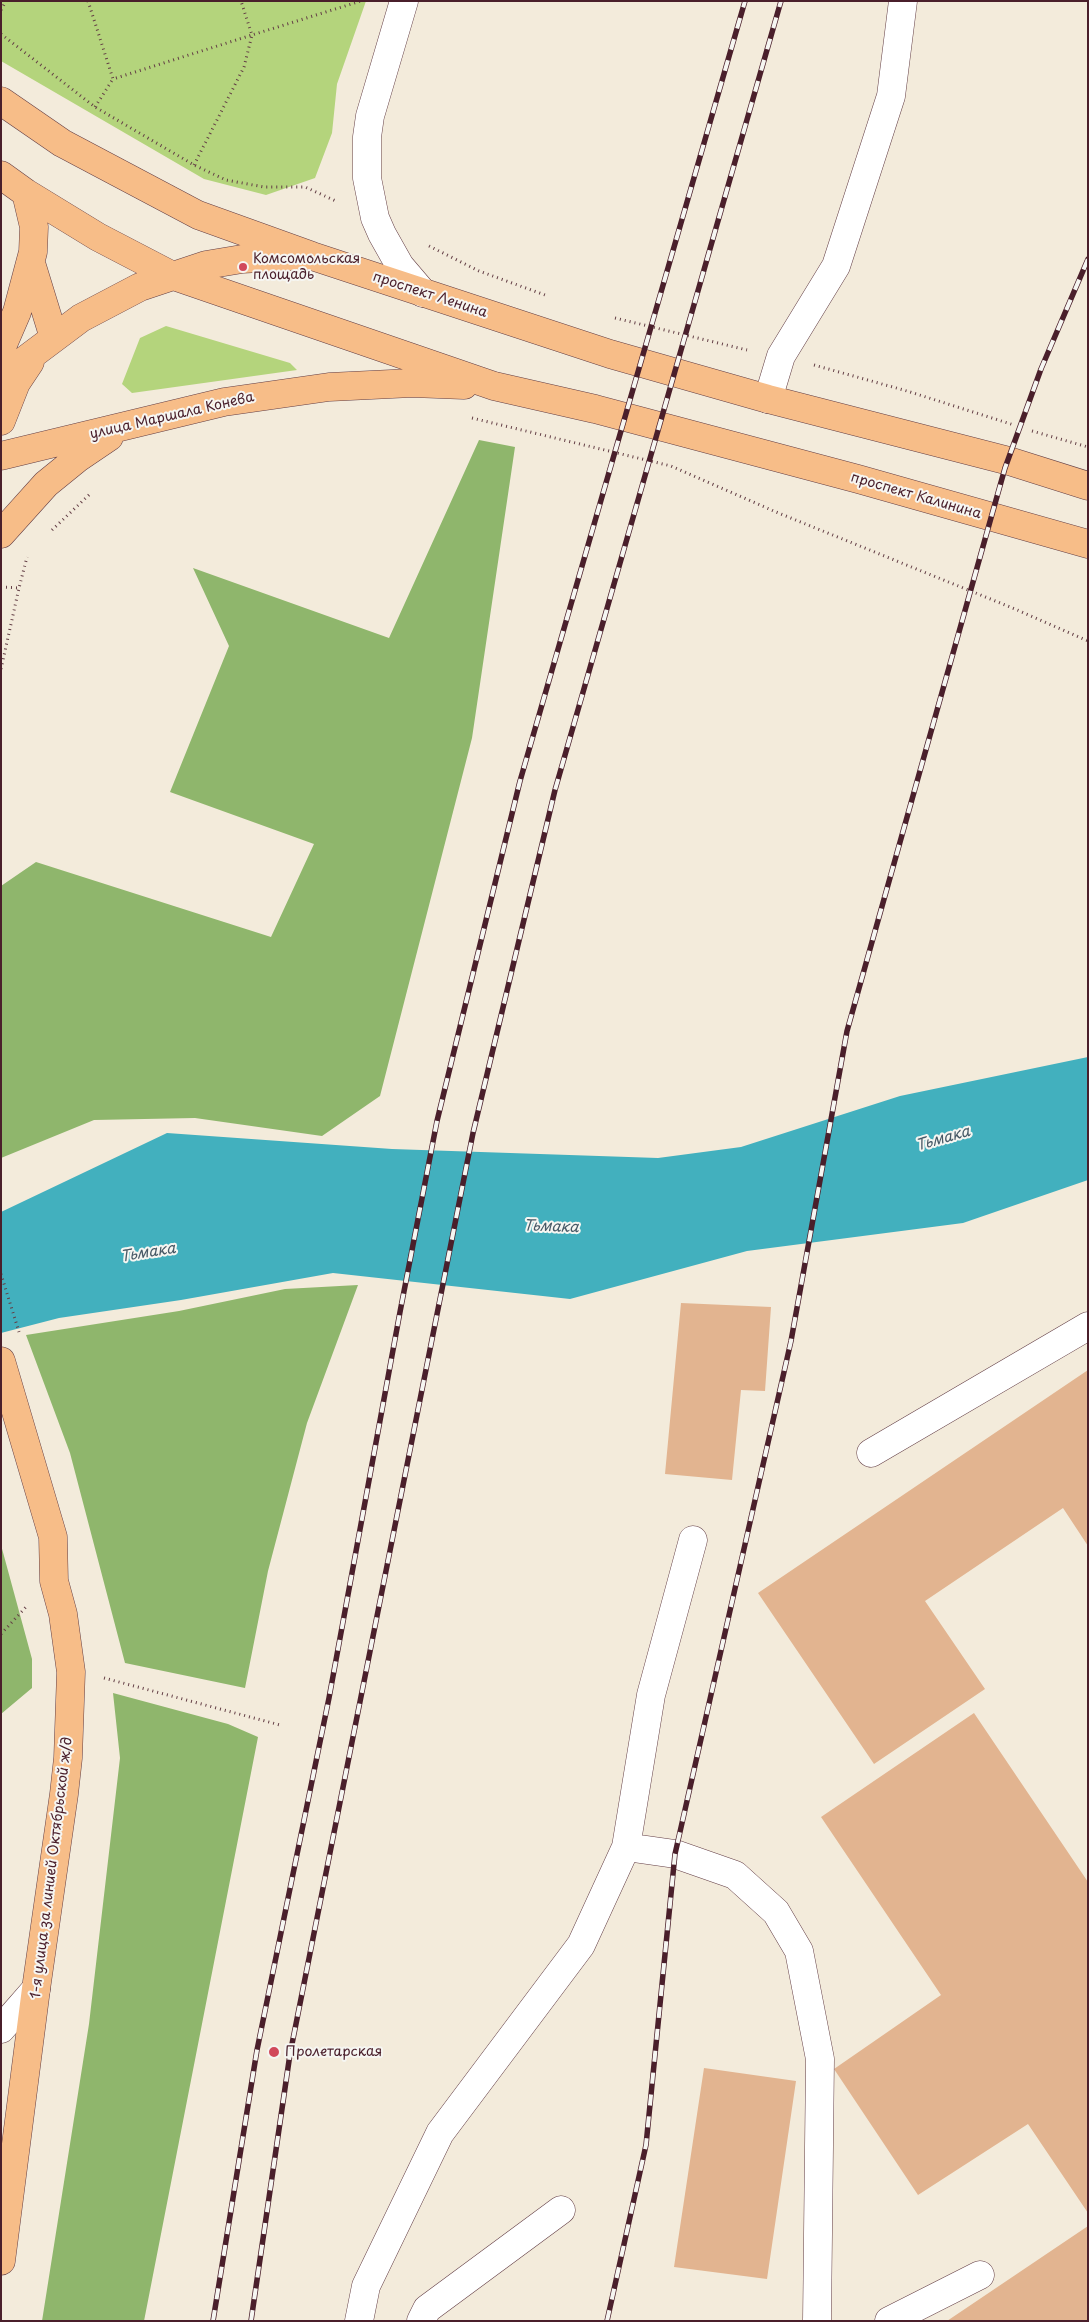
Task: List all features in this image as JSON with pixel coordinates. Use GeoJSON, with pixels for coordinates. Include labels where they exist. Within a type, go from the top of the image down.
{"type":"FeatureCollection","features":[{"type":"Feature","properties":{"kind":"main road","name":"проспект Ленина"},"geometry":{"type":"LineString","coordinates":[[1,101],[62,143],[198,214],[312,256],[610,354],[768,399]]}},
{"type":"Feature","properties":{"kind":"main road"},"geometry":{"type":"LineString","coordinates":[[1,175],[26,193],[98,237],[171,275],[494,386]]}},
{"type":"Feature","properties":{"kind":"main road"},"geometry":{"type":"LineString","coordinates":[[1,349],[17,312],[31,261],[34,227],[26,193]]}},
{"type":"Feature","properties":{"kind":"main road"},"geometry":{"type":"LineString","coordinates":[[1,378],[81,318],[140,286],[171,275],[242,259],[312,256]]}},
{"type":"Feature","properties":{"kind":"main road"},"geometry":{"type":"LineString","coordinates":[[31,261],[54,338]]}},
{"type":"Feature","properties":{"kind":"main road"},"geometry":{"type":"LineString","coordinates":[[1,421],[16,383],[40,351],[54,338]]}},
{"type":"Feature","properties":{"kind":"main road","name":"улица Маршала Конева"},"geometry":{"type":"LineString","coordinates":[[1,456],[53,445],[136,422],[224,402],[329,387],[412,383],[494,386]]}},
{"type":"Feature","properties":{"kind":"main road","name":"проспект Калинина"},"geometry":{"type":"LineString","coordinates":[[494,386],[595,409],[1088,544]]}},
{"type":"Feature","properties":{"kind":"main road"},"geometry":{"type":"LineString","coordinates":[[768,399],[944,444],[1088,486]]}},
{"type":"Feature","properties":{"kind":"main road"},"geometry":{"type":"LineString","coordinates":[[1,534],[31,499],[61,471],[96,445],[136,422]]}},
{"type":"Feature","properties":{"kind":"main road","name":"1-я улица за линией Октябрьской ж/д"},"geometry":{"type":"LineString","coordinates":[[1,1361],[53,1537],[54,1582],[63,1614],[68,1650],[70,1715],[64,1794],[36,1989],[1,2261]]}},
{"type":"Feature","properties":{"kind":"street"},"geometry":{"type":"LineString","coordinates":[[404,1],[370,116],[367,137],[367,178],[375,218],[400,266],[423,292]]}},
{"type":"Feature","properties":{"kind":"street"},"geometry":{"type":"LineString","coordinates":[[768,399],[782,356],[836,266],[891,96],[903,1]]}},
{"type":"Feature","properties":{"kind":"street"},"geometry":{"type":"LineString","coordinates":[[872,1453],[1088,1326]]}},
{"type":"Feature","properties":{"kind":"street"},"geometry":{"type":"LineString","coordinates":[[359,2321],[366,2286],[440,2133],[581,1945],[626,1848],[651,1695],[693,1540]]}},
{"type":"Feature","properties":{"kind":"street"},"geometry":{"type":"LineString","coordinates":[[626,1848],[675,1854],[735,1876],[776,1912],[799,1951],[820,2059],[817,2321]]}},
{"type":"Feature","properties":{"kind":"street"},"geometry":{"type":"LineString","coordinates":[[1,2029],[36,1989]]}},
{"type":"Feature","properties":{"kind":"street"},"geometry":{"type":"LineString","coordinates":[[421,2321],[427,2310],[561,2210]]}},
{"type":"Feature","properties":{"kind":"street"},"geometry":{"type":"LineString","coordinates":[[889,2321],[980,2275]]}},
{"type":"Feature","properties":{"kind":"path"},"geometry":{"type":"LineString","coordinates":[[1,10],[6,1]]}},
{"type":"Feature","properties":{"kind":"path"},"geometry":{"type":"LineString","coordinates":[[88,1],[113,79]]}},
{"type":"Feature","properties":{"kind":"path"},"geometry":{"type":"LineString","coordinates":[[194,164],[244,67],[252,35],[241,1]]}},
{"type":"Feature","properties":{"kind":"path"},"geometry":{"type":"LineString","coordinates":[[95,107],[113,79],[361,1]]}},
{"type":"Feature","properties":{"kind":"path"},"geometry":{"type":"LineString","coordinates":[[1,34],[95,107],[194,164],[226,180],[264,187],[305,187],[375,218]]}},
{"type":"Feature","properties":{"kind":"path"},"geometry":{"type":"LineString","coordinates":[[423,243],[479,271],[554,298]]}},
{"type":"Feature","properties":{"kind":"path"},"geometry":{"type":"LineString","coordinates":[[610,317],[734,348],[782,356],[908,391],[1021,427]]}},
{"type":"Feature","properties":{"kind":"path"},"geometry":{"type":"LineString","coordinates":[[470,418],[671,466],[776,512],[1015,608],[1088,641]]}},
{"type":"Feature","properties":{"kind":"path"},"geometry":{"type":"LineString","coordinates":[[1030,430],[1088,446]]}},
{"type":"Feature","properties":{"kind":"path"},"geometry":{"type":"LineString","coordinates":[[50,532],[93,491]]}},
{"type":"Feature","properties":{"kind":"path"},"geometry":{"type":"LineString","coordinates":[[1,669],[28,550]]}},
{"type":"Feature","properties":{"kind":"path"},"geometry":{"type":"LineString","coordinates":[[1,587],[19,588]]}},
{"type":"Feature","properties":{"kind":"path"},"geometry":{"type":"LineString","coordinates":[[104,1679],[280,1725]]}},
{"type":"Feature","properties":{"kind":"green space"},"geometry":{"type":"Polygon","coordinates":[[[1,1],[366,1],[337,84],[332,133],[315,178],[266,195],[204,179],[1,61],[1,1]]]}},
{"type":"Feature","properties":{"kind":"green space"},"geometry":{"type":"Polygon","coordinates":[[[166,326],[290,363],[297,370],[132,393],[122,384],[140,338],[166,326]]]}},
{"type":"Feature","properties":{"kind":"green space"},"geometry":{"type":"Polygon","coordinates":[[[479,440],[515,447],[472,738],[380,1096],[322,1136],[195,1118],[94,1120],[1,1158],[1,886],[36,862],[271,937],[314,844],[170,792],[229,646],[193,568],[389,638],[479,440]]]}},
{"type":"Feature","properties":{"kind":"green space"},"geometry":{"type":"Polygon","coordinates":[[[358,1285],[307,1423],[268,1571],[245,1688],[125,1663],[70,1453],[26,1335],[179,1311],[285,1289],[358,1285]]]}},
{"type":"Feature","properties":{"kind":"green space"},"geometry":{"type":"Polygon","coordinates":[[[1,1545],[32,1659],[32,1688],[1,1714],[1,1545]]]}},
{"type":"Feature","properties":{"kind":"green space"},"geometry":{"type":"Polygon","coordinates":[[[113,1693],[228,1724],[258,1737],[144,2321],[42,2321],[89,2024],[120,1758],[113,1693]]]}},
{"type":"Feature","properties":{"kind":"water","name":"Тьмака"},"geometry":{"type":"Polygon","coordinates":[[[1088,1057],[1088,1180],[963,1223],[747,1251],[570,1299],[333,1273],[181,1300],[59,1318],[1,1333],[1,1212],[167,1133],[392,1149],[658,1158],[741,1147],[900,1096],[1088,1057]]]}},
{"type":"Feature","properties":{"kind":"building"},"geometry":{"type":"Polygon","coordinates":[[[681,1303],[771,1307],[765,1391],[741,1390],[732,1480],[665,1474],[681,1303]]]}},
{"type":"Feature","properties":{"kind":"building"},"geometry":{"type":"Polygon","coordinates":[[[1088,1370],[1088,1546],[1063,1508],[925,1601],[985,1689],[874,1764],[758,1593],[1088,1370]]]}},
{"type":"Feature","properties":{"kind":"building"},"geometry":{"type":"Polygon","coordinates":[[[974,1713],[1088,1882],[1088,2213],[1028,2124],[918,2195],[834,2069],[941,1995],[821,1817],[974,1713]]]}},
{"type":"Feature","properties":{"kind":"building"},"geometry":{"type":"Polygon","coordinates":[[[704,2068],[796,2081],[767,2279],[674,2267],[704,2068]]]}},
{"type":"Feature","properties":{"kind":"building"},"geometry":{"type":"Polygon","coordinates":[[[1088,2226],[1088,2321],[947,2321],[1088,2226]]]}},
{"type":"Feature","properties":{"kind":"railway"},"geometry":{"type":"LineString","coordinates":[[213,2321],[257,2050],[329,1698],[437,1121],[520,781],[745,1]]}},
{"type":"Feature","properties":{"kind":"railway"},"geometry":{"type":"LineString","coordinates":[[251,2321],[290,2054],[473,1133],[555,790],[781,1]]}},
{"type":"Feature","properties":{"kind":"railway"},"geometry":{"type":"LineString","coordinates":[[607,2321],[646,2145],[675,1854],[791,1341],[847,1031],[1005,468],[1041,369],[1088,259]]}},
{"type":"Feature","properties":{"kind":"place","name":"Комсомольская площадь"},"geometry":{"type":"Point","coordinates":[243,267]}},
{"type":"Feature","properties":{"kind":"place","name":"Пролетарская"},"geometry":{"type":"Point","coordinates":[274,2052]}}]}
